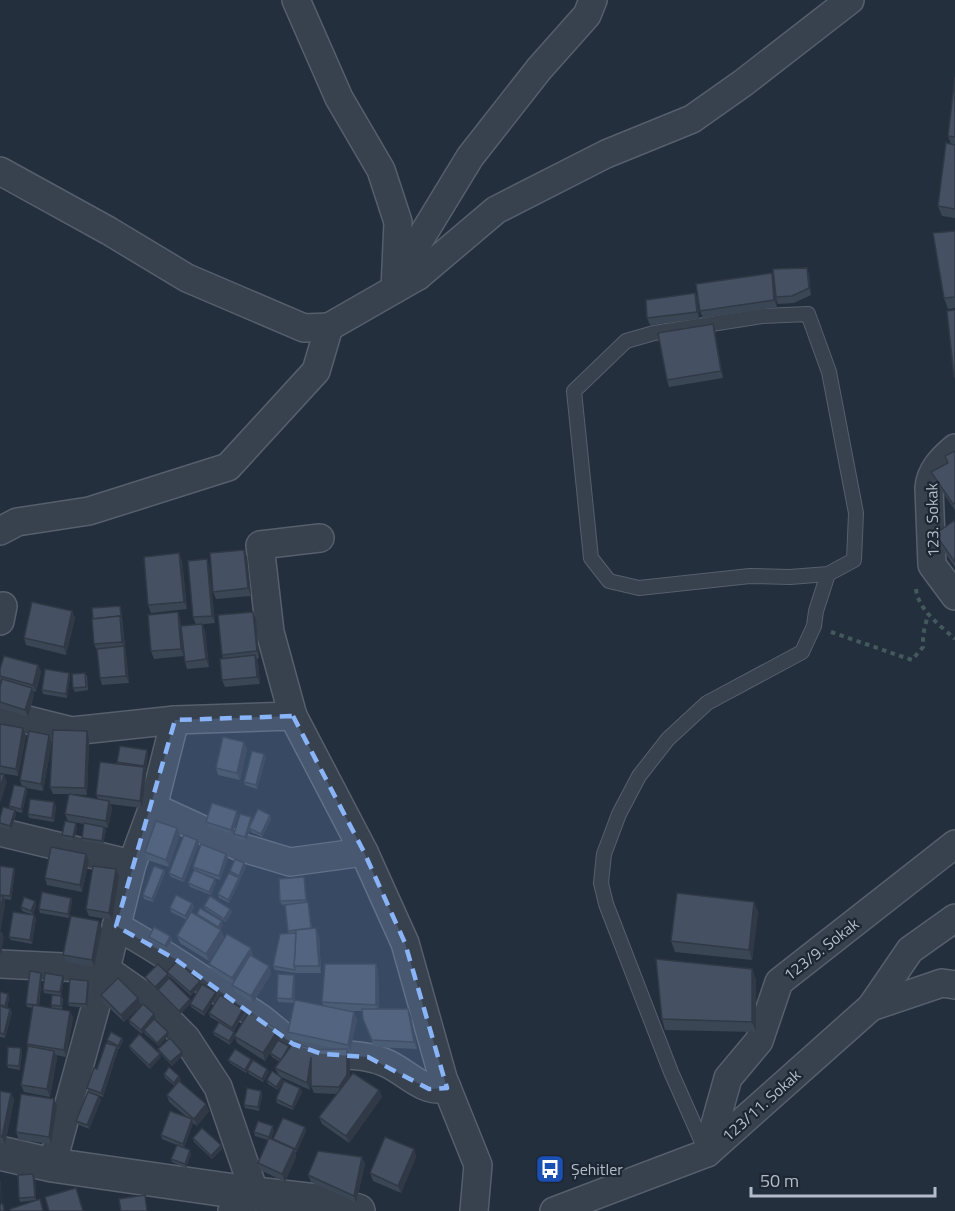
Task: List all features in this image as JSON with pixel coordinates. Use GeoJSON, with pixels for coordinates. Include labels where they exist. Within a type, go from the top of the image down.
{"type":"FeatureCollection","features":[{"type":"Feature","properties":{"kind":"street"},"geometry":{"type":"LineString","coordinates":[[296,0],[339,98],[381,170],[398,222],[407,282]]}},
{"type":"Feature","properties":{"kind":"street"},"geometry":{"type":"LineString","coordinates":[[407,282],[414,249],[470,157],[539,69],[587,15],[593,0]]}},
{"type":"Feature","properties":{"kind":"street"},"geometry":{"type":"LineString","coordinates":[[0,171],[109,231],[187,278],[304,328],[329,327],[407,282],[496,210],[606,154],[692,119],[743,83],[850,0]]}},
{"type":"Feature","properties":{"kind":"street"},"geometry":{"type":"LineString","coordinates":[[0,531],[17,522],[89,511],[228,467],[316,371],[329,327]]}},
{"type":"Feature","properties":{"kind":"street","name":"123. Sokak"},"geometry":{"type":"LineString","coordinates":[[955,448],[930,478],[933,565],[955,596]]}},
{"type":"Feature","properties":{"kind":"street"},"geometry":{"type":"LineString","coordinates":[[320,538],[260,545],[270,632],[293,716],[364,852],[405,943],[447,1088],[478,1165],[474,1211]]}},
{"type":"Feature","properties":{"kind":"street"},"geometry":{"type":"LineString","coordinates":[[0,713],[72,731],[175,720],[293,716]]}},
{"type":"Feature","properties":{"kind":"street"},"geometry":{"type":"LineString","coordinates":[[51,1165],[106,969],[132,864],[153,807],[175,720]]}},
{"type":"Feature","properties":{"kind":"street"},"geometry":{"type":"LineString","coordinates":[[153,807],[240,847],[290,862],[364,852]]}},
{"type":"Feature","properties":{"kind":"street"},"geometry":{"type":"LineString","coordinates":[[0,832],[132,864]]}},
{"type":"Feature","properties":{"kind":"street","name":"123/9. Sokak"},"geometry":{"type":"LineString","coordinates":[[707,1153],[728,1078],[759,1041],[779,982],[955,844]]}},
{"type":"Feature","properties":{"kind":"street"},"geometry":{"type":"LineString","coordinates":[[871,1007],[910,950],[955,918]]}},
{"type":"Feature","properties":{"kind":"street"},"geometry":{"type":"LineString","coordinates":[[117,926],[175,959],[267,1022],[293,1044],[322,1054],[345,1053],[368,1057],[403,1071],[429,1089],[447,1088]]}},
{"type":"Feature","properties":{"kind":"street"},"geometry":{"type":"LineString","coordinates":[[0,964],[106,969],[144,995],[186,1038],[218,1087],[244,1203]]}},
{"type":"Feature","properties":{"kind":"street","name":"123/11. Sokak"},"geometry":{"type":"LineString","coordinates":[[554,1211],[707,1153],[871,1007],[942,982],[955,985]]}},
{"type":"Feature","properties":{"kind":"street"},"geometry":{"type":"LineString","coordinates":[[0,1153],[244,1203],[325,1202],[358,1211]]}},
{"type":"Feature","properties":{"kind":"lane"},"geometry":{"type":"LineString","coordinates":[[707,1153],[671,1072],[606,904],[601,883],[604,854],[619,814],[639,776],[668,739],[707,703],[802,652],[814,626],[816,611],[828,574],[854,560],[856,513],[829,372],[808,314],[762,316],[654,333],[626,341],[574,392],[591,558],[609,581],[639,588],[750,576],[790,577],[828,574]]}},
{"type":"Feature","properties":{"kind":"path"},"geometry":{"type":"LineString","coordinates":[[814,626],[912,660],[923,647],[928,614]]}},
{"type":"Feature","properties":{"kind":"highlighted area"},"geometry":{"type":"Polygon","coordinates":[[[293,716],[364,852],[405,943],[447,1088],[429,1089],[368,1057],[322,1054],[293,1044],[175,959],[116,926],[175,720],[293,716]]]}},
{"type":"Feature","properties":{"kind":"building"},"geometry":{"type":"Polygon","coordinates":[[[955,77],[955,137],[948,136],[955,77]]]}},
{"type":"Feature","properties":{"kind":"building"},"geometry":{"type":"Polygon","coordinates":[[[946,143],[955,145],[955,209],[938,206],[946,143]]]}},
{"type":"Feature","properties":{"kind":"building"},"geometry":{"type":"Polygon","coordinates":[[[955,231],[955,297],[944,298],[933,233],[955,231]]]}},
{"type":"Feature","properties":{"kind":"building"},"geometry":{"type":"Polygon","coordinates":[[[807,268],[809,288],[792,296],[776,297],[773,269],[807,268]]]}},
{"type":"Feature","properties":{"kind":"building"},"geometry":{"type":"Polygon","coordinates":[[[772,273],[774,300],[700,311],[696,284],[772,273]]]}},
{"type":"Feature","properties":{"kind":"building"},"geometry":{"type":"Polygon","coordinates":[[[695,293],[697,312],[647,318],[646,300],[695,293]]]}},
{"type":"Feature","properties":{"kind":"building"},"geometry":{"type":"Polygon","coordinates":[[[955,310],[955,377],[954,377],[947,311],[955,310]]]}},
{"type":"Feature","properties":{"kind":"building"},"geometry":{"type":"Polygon","coordinates":[[[713,324],[721,371],[667,380],[658,333],[713,324]]]}},
{"type":"Feature","properties":{"kind":"building"},"geometry":{"type":"Polygon","coordinates":[[[955,451],[955,503],[953,504],[931,472],[948,463],[945,456],[955,451]]]}},
{"type":"Feature","properties":{"kind":"building"},"geometry":{"type":"Polygon","coordinates":[[[955,520],[955,562],[935,534],[955,520]]]}},
{"type":"Feature","properties":{"kind":"building"},"geometry":{"type":"Polygon","coordinates":[[[244,550],[248,588],[213,592],[210,553],[244,550]]]}},
{"type":"Feature","properties":{"kind":"building"},"geometry":{"type":"Polygon","coordinates":[[[179,553],[184,602],[148,605],[144,557],[179,553]]]}},
{"type":"Feature","properties":{"kind":"building"},"geometry":{"type":"Polygon","coordinates":[[[207,559],[212,616],[193,617],[188,561],[207,559]]]}},
{"type":"Feature","properties":{"kind":"building"},"geometry":{"type":"Polygon","coordinates":[[[32,602],[72,611],[64,647],[24,638],[32,602]]]}},
{"type":"Feature","properties":{"kind":"building"},"geometry":{"type":"Polygon","coordinates":[[[120,606],[121,617],[93,619],[92,608],[120,606]]]}},
{"type":"Feature","properties":{"kind":"building"},"geometry":{"type":"Polygon","coordinates":[[[178,612],[181,649],[151,651],[148,615],[178,612]]]}},
{"type":"Feature","properties":{"kind":"building"},"geometry":{"type":"Polygon","coordinates":[[[253,612],[257,651],[222,655],[218,615],[253,612]]]}},
{"type":"Feature","properties":{"kind":"building"},"geometry":{"type":"Polygon","coordinates":[[[120,616],[122,642],[94,644],[92,619],[120,616]]]}},
{"type":"Feature","properties":{"kind":"building"},"geometry":{"type":"Polygon","coordinates":[[[202,624],[206,659],[185,662],[181,626],[202,624]]]}},
{"type":"Feature","properties":{"kind":"building"},"geometry":{"type":"Polygon","coordinates":[[[124,646],[126,676],[100,678],[97,649],[124,646]]]}},
{"type":"Feature","properties":{"kind":"building"},"geometry":{"type":"Polygon","coordinates":[[[255,655],[257,677],[222,680],[220,659],[255,655]]]}},
{"type":"Feature","properties":{"kind":"building"},"geometry":{"type":"Polygon","coordinates":[[[4,656],[38,665],[33,685],[0,676],[4,656]]]}},
{"type":"Feature","properties":{"kind":"building"},"geometry":{"type":"Polygon","coordinates":[[[45,669],[69,673],[66,694],[42,690],[45,669]]]}},
{"type":"Feature","properties":{"kind":"building"},"geometry":{"type":"Polygon","coordinates":[[[85,673],[86,687],[73,688],[72,674],[85,673]]]}},
{"type":"Feature","properties":{"kind":"building"},"geometry":{"type":"Polygon","coordinates":[[[2,679],[32,688],[25,710],[0,702],[2,679]]]}},
{"type":"Feature","properties":{"kind":"building"},"geometry":{"type":"Polygon","coordinates":[[[0,724],[23,728],[16,769],[0,766],[0,724]]]}},
{"type":"Feature","properties":{"kind":"building"},"geometry":{"type":"Polygon","coordinates":[[[53,730],[87,731],[85,788],[50,787],[53,730]]]}},
{"type":"Feature","properties":{"kind":"building"},"geometry":{"type":"Polygon","coordinates":[[[29,731],[49,735],[41,784],[20,780],[29,731]]]}},
{"type":"Feature","properties":{"kind":"building"},"geometry":{"type":"Polygon","coordinates":[[[223,737],[244,742],[237,773],[216,768],[223,737]]]}},
{"type":"Feature","properties":{"kind":"building"},"geometry":{"type":"Polygon","coordinates":[[[120,746],[147,750],[144,766],[117,762],[120,746]]]}},
{"type":"Feature","properties":{"kind":"building"},"geometry":{"type":"Polygon","coordinates":[[[252,751],[264,754],[256,785],[244,782],[252,751]]]}},
{"type":"Feature","properties":{"kind":"building"},"geometry":{"type":"Polygon","coordinates":[[[100,762],[144,767],[140,801],[96,795],[100,762]]]}},
{"type":"Feature","properties":{"kind":"building"},"geometry":{"type":"Polygon","coordinates":[[[0,774],[4,775],[0,788],[0,774]]]}},
{"type":"Feature","properties":{"kind":"building"},"geometry":{"type":"Polygon","coordinates":[[[14,785],[26,787],[21,809],[9,806],[14,785]]]}},
{"type":"Feature","properties":{"kind":"building"},"geometry":{"type":"Polygon","coordinates":[[[69,794],[109,801],[106,821],[65,814],[69,794]]]}},
{"type":"Feature","properties":{"kind":"building"},"geometry":{"type":"Polygon","coordinates":[[[30,799],[54,802],[52,818],[28,814],[30,799]]]}},
{"type":"Feature","properties":{"kind":"building"},"geometry":{"type":"Polygon","coordinates":[[[212,803],[237,811],[231,830],[206,822],[212,803]]]}},
{"type":"Feature","properties":{"kind":"building"},"geometry":{"type":"Polygon","coordinates":[[[3,807],[15,810],[10,826],[0,823],[3,807]]]}},
{"type":"Feature","properties":{"kind":"building"},"geometry":{"type":"Polygon","coordinates":[[[258,809],[270,815],[261,834],[249,828],[258,809]]]}},
{"type":"Feature","properties":{"kind":"building"},"geometry":{"type":"Polygon","coordinates":[[[240,814],[251,817],[245,837],[234,834],[240,814]]]}},
{"type":"Feature","properties":{"kind":"building"},"geometry":{"type":"Polygon","coordinates":[[[65,821],[76,823],[73,837],[62,835],[65,821]]]}},
{"type":"Feature","properties":{"kind":"building"},"geometry":{"type":"Polygon","coordinates":[[[156,821],[177,828],[166,860],[145,852],[156,821]]]}},
{"type":"Feature","properties":{"kind":"building"},"geometry":{"type":"Polygon","coordinates":[[[84,823],[104,827],[102,841],[82,838],[84,823]]]}},
{"type":"Feature","properties":{"kind":"building"},"geometry":{"type":"Polygon","coordinates":[[[184,835],[197,840],[182,879],[169,873],[184,835]]]}},
{"type":"Feature","properties":{"kind":"building"},"geometry":{"type":"Polygon","coordinates":[[[201,844],[226,854],[219,876],[193,867],[201,844]]]}},
{"type":"Feature","properties":{"kind":"building"},"geometry":{"type":"Polygon","coordinates":[[[51,847],[86,854],[80,885],[45,878],[51,847]]]}},
{"type":"Feature","properties":{"kind":"building"},"geometry":{"type":"Polygon","coordinates":[[[235,859],[244,863],[239,876],[230,871],[235,859]]]}},
{"type":"Feature","properties":{"kind":"building"},"geometry":{"type":"Polygon","coordinates":[[[0,866],[14,868],[10,896],[0,895],[0,866]]]}},
{"type":"Feature","properties":{"kind":"building"},"geometry":{"type":"Polygon","coordinates":[[[93,866],[116,869],[109,913],[86,909],[93,866]]]}},
{"type":"Feature","properties":{"kind":"building"},"geometry":{"type":"Polygon","coordinates":[[[154,866],[164,870],[152,899],[143,895],[154,866]]]}},
{"type":"Feature","properties":{"kind":"building"},"geometry":{"type":"Polygon","coordinates":[[[194,870],[215,879],[209,892],[188,883],[194,870]]]}},
{"type":"Feature","properties":{"kind":"building"},"geometry":{"type":"Polygon","coordinates":[[[229,873],[239,878],[228,900],[218,894],[229,873]]]}},
{"type":"Feature","properties":{"kind":"building"},"geometry":{"type":"Polygon","coordinates":[[[304,877],[306,900],[280,901],[279,879],[304,877]]]}},
{"type":"Feature","properties":{"kind":"building"},"geometry":{"type":"Polygon","coordinates":[[[42,892],[71,898],[68,914],[39,909],[42,892]]]}},
{"type":"Feature","properties":{"kind":"building"},"geometry":{"type":"Polygon","coordinates":[[[677,893],[754,902],[749,950],[671,941],[677,893]]]}},
{"type":"Feature","properties":{"kind":"building"},"geometry":{"type":"Polygon","coordinates":[[[176,895],[192,903],[185,916],[170,908],[176,895]]]}},
{"type":"Feature","properties":{"kind":"building"},"geometry":{"type":"Polygon","coordinates":[[[210,896],[230,909],[224,919],[204,906],[210,896]]]}},
{"type":"Feature","properties":{"kind":"building"},"geometry":{"type":"Polygon","coordinates":[[[24,897],[35,901],[31,911],[21,907],[24,897]]]}},
{"type":"Feature","properties":{"kind":"building"},"geometry":{"type":"Polygon","coordinates":[[[308,902],[311,928],[288,931],[285,905],[308,902]]]}},
{"type":"Feature","properties":{"kind":"building"},"geometry":{"type":"Polygon","coordinates":[[[200,908],[222,921],[218,927],[197,914],[200,908]]]}},
{"type":"Feature","properties":{"kind":"building"},"geometry":{"type":"Polygon","coordinates":[[[13,912],[34,915],[30,940],[9,937],[13,912]]]}},
{"type":"Feature","properties":{"kind":"building"},"geometry":{"type":"Polygon","coordinates":[[[191,912],[221,930],[206,954],[177,936],[191,912]]]}},
{"type":"Feature","properties":{"kind":"building"},"geometry":{"type":"Polygon","coordinates":[[[71,916],[99,921],[92,960],[63,955],[71,916]]]}},
{"type":"Feature","properties":{"kind":"building"},"geometry":{"type":"Polygon","coordinates":[[[154,927],[170,936],[165,946],[149,937],[154,927]]]}},
{"type":"Feature","properties":{"kind":"building"},"geometry":{"type":"Polygon","coordinates":[[[316,928],[319,966],[294,966],[296,930],[316,928]]]}},
{"type":"Feature","properties":{"kind":"building"},"geometry":{"type":"Polygon","coordinates":[[[296,933],[295,970],[273,966],[280,934],[296,933]]]}},
{"type":"Feature","properties":{"kind":"building"},"geometry":{"type":"Polygon","coordinates":[[[227,934],[251,948],[232,978],[209,964],[227,934]]]}},
{"type":"Feature","properties":{"kind":"building"},"geometry":{"type":"Polygon","coordinates":[[[250,955],[269,966],[251,996],[232,985],[250,955]]]}},
{"type":"Feature","properties":{"kind":"building"},"geometry":{"type":"Polygon","coordinates":[[[656,959],[752,969],[752,1022],[662,1019],[656,959]]]}},
{"type":"Feature","properties":{"kind":"building"},"geometry":{"type":"Polygon","coordinates":[[[177,961],[200,981],[190,992],[167,972],[177,961]]]}},
{"type":"Feature","properties":{"kind":"building"},"geometry":{"type":"Polygon","coordinates":[[[158,964],[168,974],[155,987],[145,977],[158,964]]]}},
{"type":"Feature","properties":{"kind":"building"},"geometry":{"type":"Polygon","coordinates":[[[325,964],[376,964],[376,1005],[322,1002],[325,964]]]}},
{"type":"Feature","properties":{"kind":"building"},"geometry":{"type":"Polygon","coordinates":[[[30,971],[41,973],[37,1005],[26,1004],[30,971]]]}},
{"type":"Feature","properties":{"kind":"building"},"geometry":{"type":"Polygon","coordinates":[[[45,973],[63,976],[60,992],[43,990],[45,973]]]}},
{"type":"Feature","properties":{"kind":"building"},"geometry":{"type":"Polygon","coordinates":[[[278,974],[294,975],[292,999],[277,998],[278,974]]]}},
{"type":"Feature","properties":{"kind":"building"},"geometry":{"type":"Polygon","coordinates":[[[118,978],[138,998],[121,1015],[101,995],[118,978]]]}},
{"type":"Feature","properties":{"kind":"building"},"geometry":{"type":"Polygon","coordinates":[[[169,978],[190,999],[179,1011],[158,990],[169,978]]]}},
{"type":"Feature","properties":{"kind":"building"},"geometry":{"type":"Polygon","coordinates":[[[70,979],[88,981],[86,1004],[68,1003],[70,979]]]}},
{"type":"Feature","properties":{"kind":"building"},"geometry":{"type":"Polygon","coordinates":[[[202,984],[216,992],[203,1012],[190,1004],[202,984]]]}},
{"type":"Feature","properties":{"kind":"building"},"geometry":{"type":"Polygon","coordinates":[[[0,992],[8,994],[5,1006],[0,1005],[0,992]]]}},
{"type":"Feature","properties":{"kind":"building"},"geometry":{"type":"Polygon","coordinates":[[[52,995],[61,996],[61,1006],[51,1005],[52,995]]]}},
{"type":"Feature","properties":{"kind":"building"},"geometry":{"type":"Polygon","coordinates":[[[220,995],[243,1009],[232,1028],[209,1013],[220,995]]]}},
{"type":"Feature","properties":{"kind":"building"},"geometry":{"type":"Polygon","coordinates":[[[295,1000],[354,1012],[348,1045],[288,1032],[295,1000]]]}},
{"type":"Feature","properties":{"kind":"building"},"geometry":{"type":"Polygon","coordinates":[[[143,1004],[154,1014],[141,1030],[129,1020],[143,1004]]]}},
{"type":"Feature","properties":{"kind":"building"},"geometry":{"type":"Polygon","coordinates":[[[33,1005],[70,1011],[64,1050],[27,1044],[33,1005]]]}},
{"type":"Feature","properties":{"kind":"building"},"geometry":{"type":"Polygon","coordinates":[[[0,1006],[10,1009],[4,1034],[0,1033],[0,1006]]]}},
{"type":"Feature","properties":{"kind":"building"},"geometry":{"type":"Polygon","coordinates":[[[362,1009],[408,1009],[414,1042],[372,1040],[363,1019],[362,1009]]]}},
{"type":"Feature","properties":{"kind":"building"},"geometry":{"type":"Polygon","coordinates":[[[249,1012],[278,1030],[263,1053],[234,1036],[249,1012]]]}},
{"type":"Feature","properties":{"kind":"building"},"geometry":{"type":"Polygon","coordinates":[[[154,1019],[168,1032],[157,1043],[144,1030],[154,1019]]]}},
{"type":"Feature","properties":{"kind":"building"},"geometry":{"type":"Polygon","coordinates":[[[219,1022],[234,1032],[229,1041],[213,1032],[219,1022]]]}},
{"type":"Feature","properties":{"kind":"building"},"geometry":{"type":"Polygon","coordinates":[[[111,1032],[122,1038],[118,1046],[107,1040],[111,1032]]]}},
{"type":"Feature","properties":{"kind":"building"},"geometry":{"type":"Polygon","coordinates":[[[139,1034],[160,1054],[149,1065],[129,1046],[139,1034]]]}},
{"type":"Feature","properties":{"kind":"building"},"geometry":{"type":"Polygon","coordinates":[[[170,1038],[182,1052],[170,1062],[158,1049],[170,1038]]]}},
{"type":"Feature","properties":{"kind":"building"},"geometry":{"type":"Polygon","coordinates":[[[278,1040],[289,1046],[281,1060],[270,1053],[278,1040]]]}},
{"type":"Feature","properties":{"kind":"building"},"geometry":{"type":"Polygon","coordinates":[[[106,1043],[117,1046],[101,1093],[87,1088],[94,1068],[97,1069],[106,1043]]]}},
{"type":"Feature","properties":{"kind":"building"},"geometry":{"type":"Polygon","coordinates":[[[293,1043],[311,1048],[311,1050],[347,1049],[347,1075],[339,1087],[311,1086],[311,1057],[307,1083],[275,1068],[293,1043]]]}},
{"type":"Feature","properties":{"kind":"building"},"geometry":{"type":"Polygon","coordinates":[[[28,1046],[54,1051],[47,1089],[21,1085],[28,1046]]]}},
{"type":"Feature","properties":{"kind":"building"},"geometry":{"type":"Polygon","coordinates":[[[8,1047],[21,1048],[19,1066],[7,1065],[8,1047]]]}},
{"type":"Feature","properties":{"kind":"building"},"geometry":{"type":"Polygon","coordinates":[[[235,1049],[251,1059],[245,1070],[228,1060],[235,1049]]]}},
{"type":"Feature","properties":{"kind":"building"},"geometry":{"type":"Polygon","coordinates":[[[253,1060],[267,1069],[262,1079],[247,1070],[253,1060]]]}},
{"type":"Feature","properties":{"kind":"building"},"geometry":{"type":"Polygon","coordinates":[[[169,1067],[179,1076],[174,1083],[164,1074],[169,1067]]]}},
{"type":"Feature","properties":{"kind":"building"},"geometry":{"type":"Polygon","coordinates":[[[272,1071],[282,1078],[276,1087],[267,1080],[272,1071]]]}},
{"type":"Feature","properties":{"kind":"building"},"geometry":{"type":"Polygon","coordinates":[[[353,1073],[379,1090],[346,1136],[319,1117],[353,1073]]]}},
{"type":"Feature","properties":{"kind":"building"},"geometry":{"type":"Polygon","coordinates":[[[179,1081],[206,1104],[194,1119],[167,1095],[179,1081]]]}},
{"type":"Feature","properties":{"kind":"building"},"geometry":{"type":"Polygon","coordinates":[[[284,1081],[300,1088],[292,1107],[276,1099],[284,1081]]]}},
{"type":"Feature","properties":{"kind":"building"},"geometry":{"type":"Polygon","coordinates":[[[247,1088],[261,1091],[258,1107],[244,1105],[247,1088]]]}},
{"type":"Feature","properties":{"kind":"building"},"geometry":{"type":"Polygon","coordinates":[[[0,1091],[11,1093],[2,1137],[0,1136],[0,1091]]]}},
{"type":"Feature","properties":{"kind":"building"},"geometry":{"type":"Polygon","coordinates":[[[88,1092],[99,1096],[87,1125],[76,1121],[88,1092]]]}},
{"type":"Feature","properties":{"kind":"building"},"geometry":{"type":"Polygon","coordinates":[[[21,1094],[54,1099],[49,1137],[16,1132],[21,1094]]]}},
{"type":"Feature","properties":{"kind":"building"},"geometry":{"type":"Polygon","coordinates":[[[170,1111],[192,1119],[183,1144],[161,1135],[170,1111]]]}},
{"type":"Feature","properties":{"kind":"building"},"geometry":{"type":"Polygon","coordinates":[[[283,1118],[305,1127],[295,1149],[273,1139],[283,1118]]]}},
{"type":"Feature","properties":{"kind":"building"},"geometry":{"type":"Polygon","coordinates":[[[258,1121],[273,1126],[269,1137],[254,1132],[258,1121]]]}},
{"type":"Feature","properties":{"kind":"building"},"geometry":{"type":"Polygon","coordinates":[[[202,1128],[221,1145],[211,1156],[193,1138],[202,1128]]]}},
{"type":"Feature","properties":{"kind":"building"},"geometry":{"type":"Polygon","coordinates":[[[385,1137],[414,1149],[398,1186],[370,1173],[385,1137]]]}},
{"type":"Feature","properties":{"kind":"building"},"geometry":{"type":"Polygon","coordinates":[[[269,1138],[294,1149],[282,1174],[258,1163],[269,1138]]]}},
{"type":"Feature","properties":{"kind":"building"},"geometry":{"type":"Polygon","coordinates":[[[177,1145],[190,1150],[185,1164],[171,1159],[177,1145]]]}},
{"type":"Feature","properties":{"kind":"building"},"geometry":{"type":"Polygon","coordinates":[[[318,1151],[362,1157],[354,1196],[308,1175],[318,1151]]]}},
{"type":"Feature","properties":{"kind":"building"},"geometry":{"type":"Polygon","coordinates":[[[33,1174],[35,1197],[19,1198],[18,1175],[33,1174]]]}},
{"type":"Feature","properties":{"kind":"building"},"geometry":{"type":"Polygon","coordinates":[[[76,1188],[83,1211],[49,1211],[45,1197],[76,1188]]]}},
{"type":"Feature","properties":{"kind":"building"},"geometry":{"type":"Polygon","coordinates":[[[145,1195],[147,1211],[121,1211],[119,1199],[145,1195]]]}},
{"type":"Feature","properties":{"kind":"building"},"geometry":{"type":"Polygon","coordinates":[[[40,1199],[43,1211],[11,1211],[10,1209],[40,1199]]]}},
{"type":"Feature","properties":{"kind":"building"},"geometry":{"type":"Polygon","coordinates":[[[0,1204],[3,1204],[4,1211],[0,1211],[0,1204]]]}},
{"type":"Feature","properties":{"kind":"place","name":"Şehitler"},"geometry":{"type":"Point","coordinates":[550,1169]}}]}
